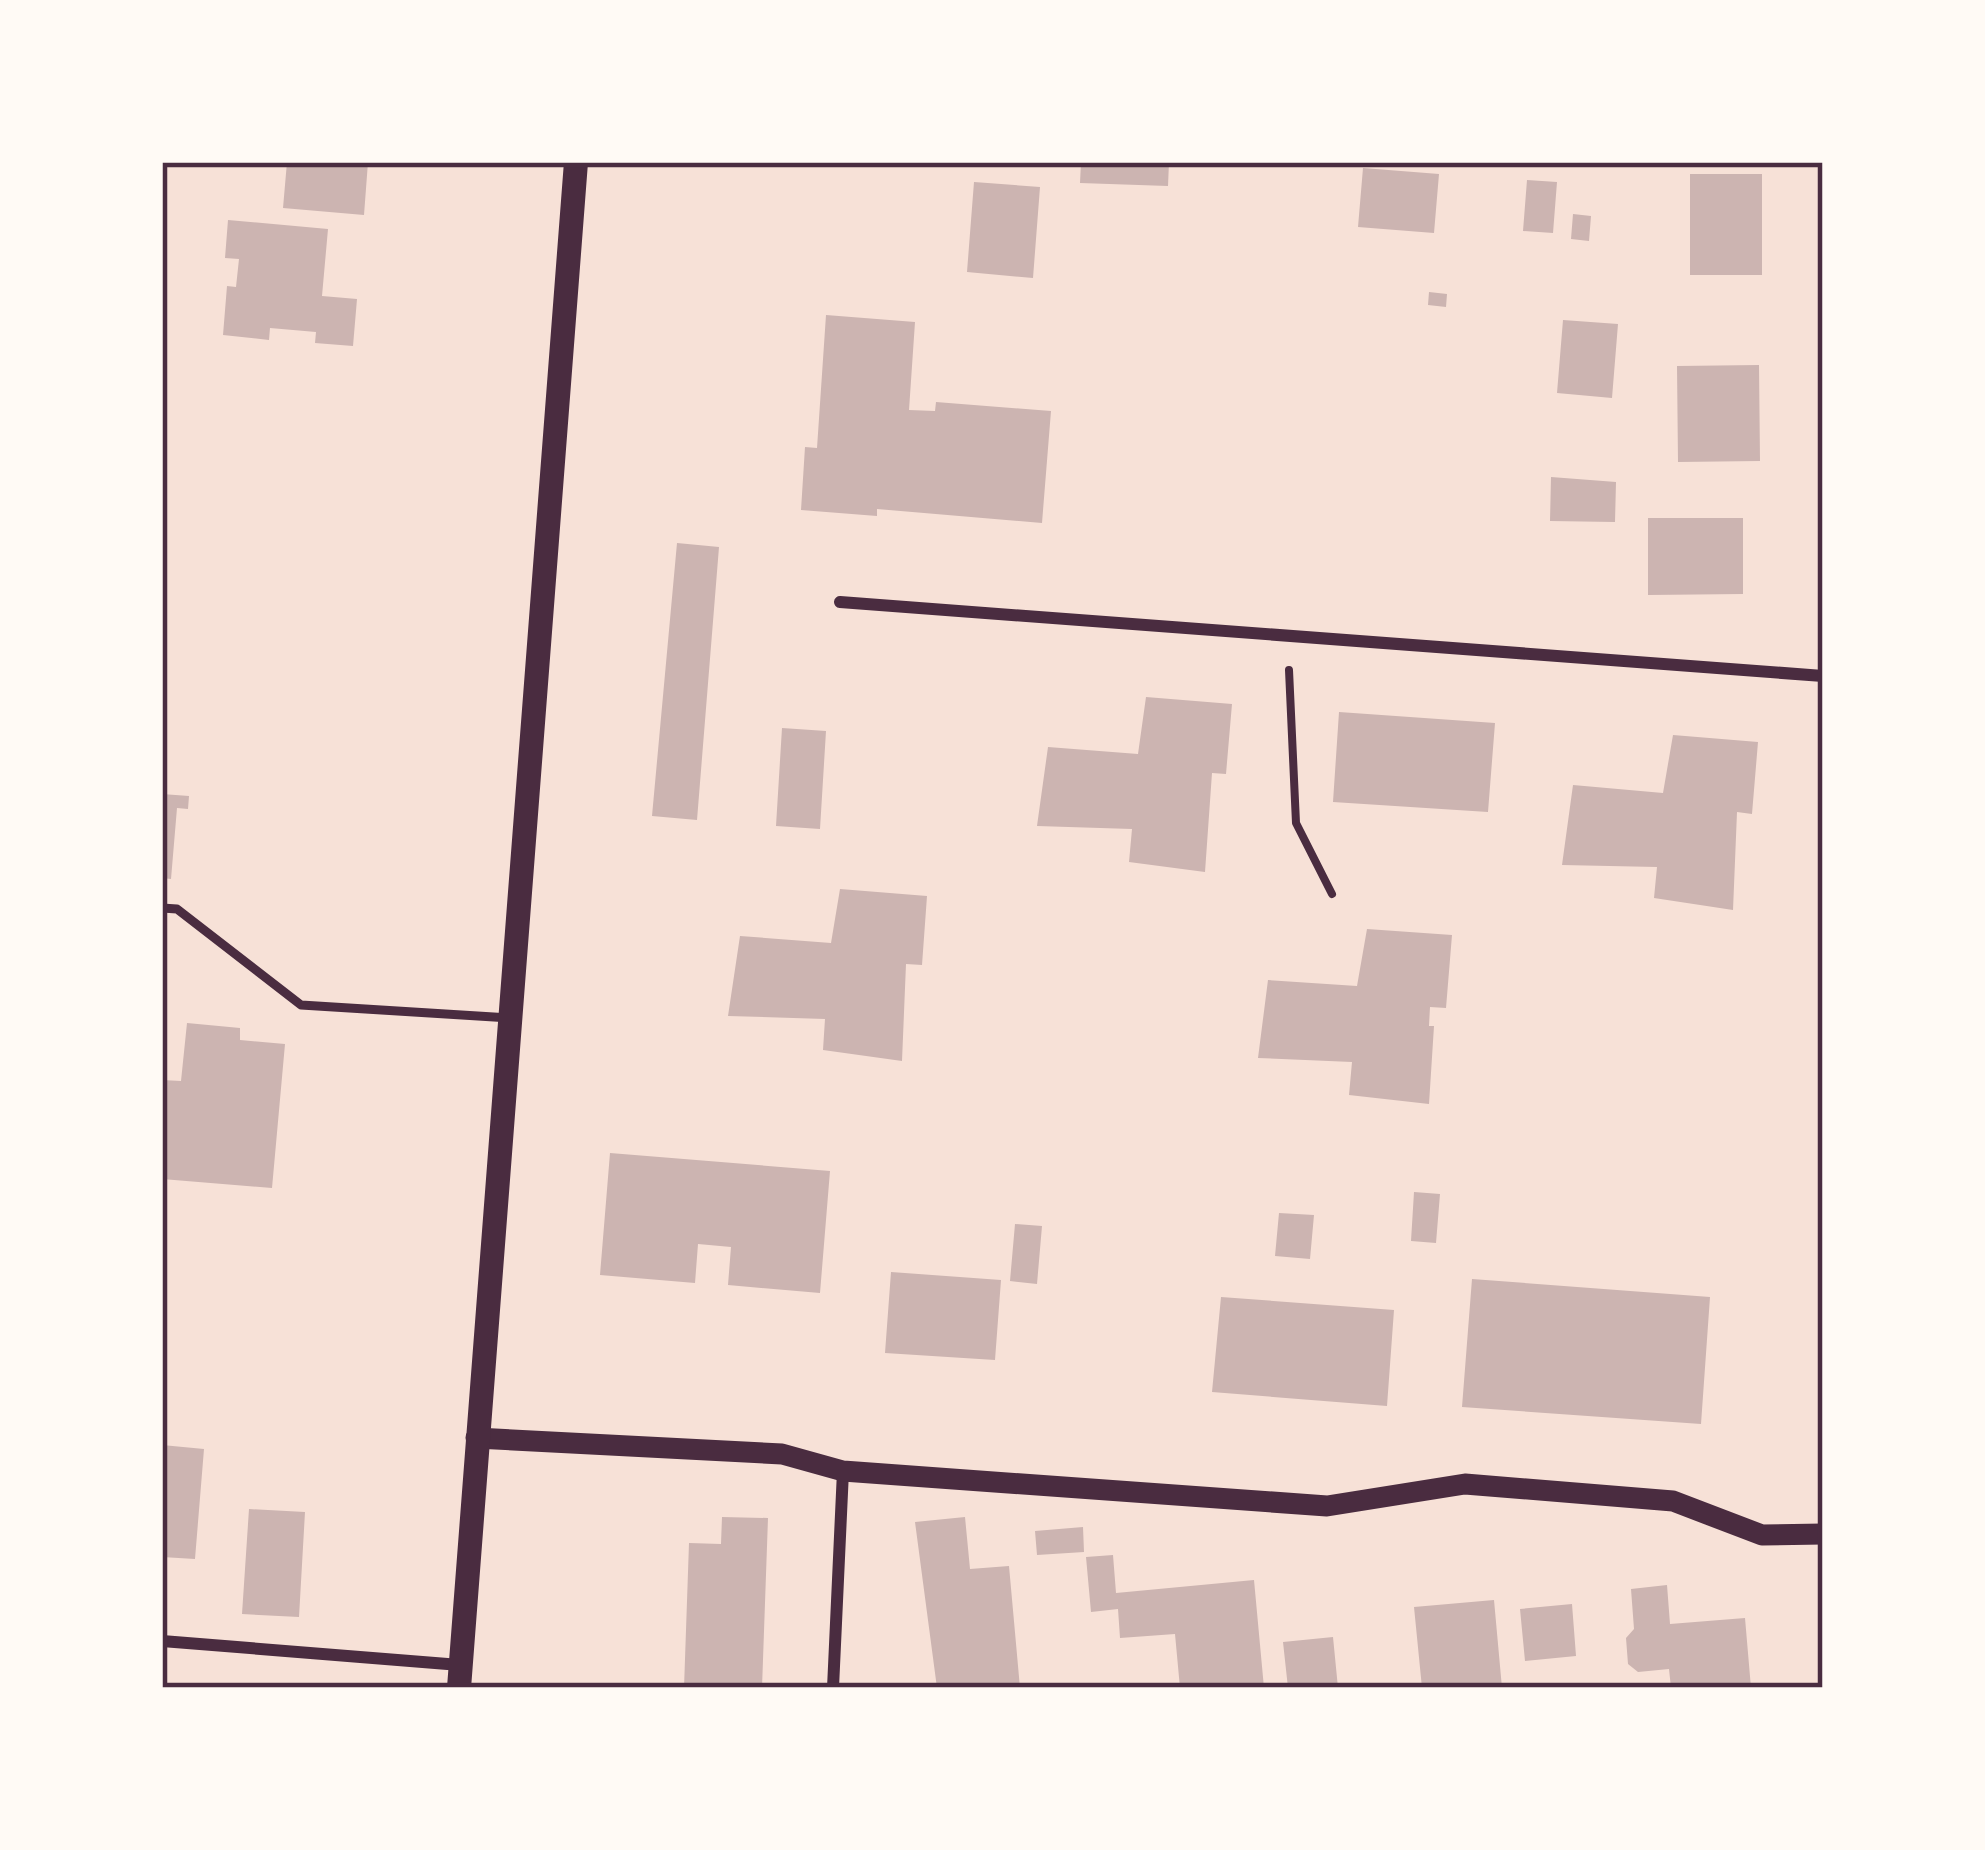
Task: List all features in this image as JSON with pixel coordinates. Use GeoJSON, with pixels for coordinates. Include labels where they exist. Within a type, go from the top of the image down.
{"type":"FeatureCollection","features":[{"type":"Feature","properties":{"kind":"main road"},"geometry":{"type":"LineString","coordinates":[[460,1676],[576,162]]}},
{"type":"Feature","properties":{"kind":"street"},"geometry":{"type":"LineString","coordinates":[[840,602],[1823,676]]}},
{"type":"Feature","properties":{"kind":"street"},"geometry":{"type":"LineString","coordinates":[[476,1438],[782,1454],[843,1471],[1327,1506],[1465,1484],[1673,1501],[1762,1535],[1823,1534]]}},
{"type":"Feature","properties":{"kind":"street"},"geometry":{"type":"LineString","coordinates":[[832,1688],[843,1471]]}},
{"type":"Feature","properties":{"kind":"street"},"geometry":{"type":"LineString","coordinates":[[162,1641],[460,1676]]}},
{"type":"Feature","properties":{"kind":"lane"},"geometry":{"type":"LineString","coordinates":[[162,908],[177,909],[301,1005],[510,1018]]}},
{"type":"Feature","properties":{"kind":"path"},"geometry":{"type":"LineString","coordinates":[[1288,639],[1296,823],[1332,894]]}},
{"type":"Feature","properties":{"kind":"building"},"geometry":{"type":"Polygon","coordinates":[[[287,162],[368,162],[364,215],[283,208],[287,162]]]}},
{"type":"Feature","properties":{"kind":"building"},"geometry":{"type":"Polygon","coordinates":[[[1081,162],[1169,162],[1168,186],[1080,183],[1081,162]]]}},
{"type":"Feature","properties":{"kind":"building"},"geometry":{"type":"Polygon","coordinates":[[[1363,168],[1439,174],[1434,233],[1358,227],[1363,168]]]}},
{"type":"Feature","properties":{"kind":"building"},"geometry":{"type":"Polygon","coordinates":[[[1690,174],[1762,174],[1762,275],[1690,275],[1690,174]]]}},
{"type":"Feature","properties":{"kind":"building"},"geometry":{"type":"Polygon","coordinates":[[[1527,180],[1557,182],[1553,233],[1523,231],[1527,180]]]}},
{"type":"Feature","properties":{"kind":"building"},"geometry":{"type":"Polygon","coordinates":[[[974,182],[1040,187],[1033,278],[967,272],[974,182]]]}},
{"type":"Feature","properties":{"kind":"building"},"geometry":{"type":"Polygon","coordinates":[[[1573,214],[1591,216],[1589,241],[1571,239],[1573,214]]]}},
{"type":"Feature","properties":{"kind":"building"},"geometry":{"type":"Polygon","coordinates":[[[228,220],[328,229],[322,296],[357,299],[353,346],[315,343],[316,332],[270,328],[269,340],[223,335],[227,286],[236,287],[239,259],[225,258],[228,220]]]}},
{"type":"Feature","properties":{"kind":"building"},"geometry":{"type":"Polygon","coordinates":[[[1429,292],[1447,294],[1446,307],[1428,305],[1429,292]]]}},
{"type":"Feature","properties":{"kind":"building"},"geometry":{"type":"Polygon","coordinates":[[[826,315],[915,322],[909,410],[935,411],[936,402],[1051,411],[1042,523],[877,509],[877,516],[801,510],[805,447],[817,448],[826,315]]]}},
{"type":"Feature","properties":{"kind":"building"},"geometry":{"type":"Polygon","coordinates":[[[1563,320],[1618,324],[1612,398],[1557,393],[1563,320]]]}},
{"type":"Feature","properties":{"kind":"building"},"geometry":{"type":"Polygon","coordinates":[[[1759,365],[1760,461],[1678,462],[1677,366],[1759,365]]]}},
{"type":"Feature","properties":{"kind":"building"},"geometry":{"type":"Polygon","coordinates":[[[1551,477],[1616,482],[1615,522],[1550,521],[1551,477]]]}},
{"type":"Feature","properties":{"kind":"building"},"geometry":{"type":"Polygon","coordinates":[[[1648,518],[1743,518],[1743,594],[1648,595],[1648,518]]]}},
{"type":"Feature","properties":{"kind":"building"},"geometry":{"type":"Polygon","coordinates":[[[677,543],[719,547],[697,820],[652,816],[677,543]]]}},
{"type":"Feature","properties":{"kind":"building"},"geometry":{"type":"Polygon","coordinates":[[[1146,697],[1232,704],[1226,774],[1212,773],[1205,872],[1129,862],[1132,829],[1037,826],[1048,747],[1138,754],[1146,697]]]}},
{"type":"Feature","properties":{"kind":"building"},"geometry":{"type":"Polygon","coordinates":[[[1339,712],[1495,723],[1488,812],[1333,802],[1339,712]]]}},
{"type":"Feature","properties":{"kind":"building"},"geometry":{"type":"Polygon","coordinates":[[[782,728],[826,731],[820,829],[776,826],[782,728]]]}},
{"type":"Feature","properties":{"kind":"building"},"geometry":{"type":"Polygon","coordinates":[[[1673,735],[1758,742],[1752,814],[1737,812],[1733,910],[1654,898],[1657,867],[1562,865],[1573,785],[1663,793],[1673,735]]]}},
{"type":"Feature","properties":{"kind":"building"},"geometry":{"type":"Polygon","coordinates":[[[162,794],[189,796],[188,809],[177,808],[171,879],[162,878],[162,794]]]}},
{"type":"Feature","properties":{"kind":"building"},"geometry":{"type":"Polygon","coordinates":[[[840,889],[927,896],[922,965],[906,964],[902,1061],[823,1050],[825,1019],[728,1016],[740,936],[831,943],[840,889]]]}},
{"type":"Feature","properties":{"kind":"building"},"geometry":{"type":"Polygon","coordinates":[[[1367,929],[1452,935],[1446,1008],[1430,1007],[1429,1026],[1434,1026],[1429,1104],[1349,1095],[1352,1062],[1258,1058],[1268,980],[1357,986],[1367,929]]]}},
{"type":"Feature","properties":{"kind":"building"},"geometry":{"type":"Polygon","coordinates":[[[187,1023],[240,1028],[240,1040],[285,1044],[272,1188],[162,1179],[162,1080],[181,1081],[187,1023]]]}},
{"type":"Feature","properties":{"kind":"building"},"geometry":{"type":"Polygon","coordinates":[[[610,1153],[830,1171],[820,1293],[728,1285],[731,1247],[698,1244],[695,1283],[600,1275],[610,1153]]]}},
{"type":"Feature","properties":{"kind":"building"},"geometry":{"type":"Polygon","coordinates":[[[1414,1192],[1440,1194],[1436,1243],[1411,1241],[1414,1192]]]}},
{"type":"Feature","properties":{"kind":"building"},"geometry":{"type":"Polygon","coordinates":[[[1279,1213],[1314,1215],[1310,1259],[1275,1256],[1279,1213]]]}},
{"type":"Feature","properties":{"kind":"building"},"geometry":{"type":"Polygon","coordinates":[[[1015,1224],[1042,1226],[1037,1284],[1010,1281],[1015,1224]]]}},
{"type":"Feature","properties":{"kind":"building"},"geometry":{"type":"Polygon","coordinates":[[[891,1272],[1001,1280],[995,1360],[885,1353],[891,1272]]]}},
{"type":"Feature","properties":{"kind":"building"},"geometry":{"type":"Polygon","coordinates":[[[1472,1279],[1710,1297],[1701,1424],[1462,1407],[1472,1279]]]}},
{"type":"Feature","properties":{"kind":"building"},"geometry":{"type":"Polygon","coordinates":[[[1221,1297],[1394,1310],[1387,1406],[1212,1392],[1221,1297]]]}},
{"type":"Feature","properties":{"kind":"building"},"geometry":{"type":"Polygon","coordinates":[[[162,1445],[204,1449],[195,1559],[162,1557],[162,1445]]]}},
{"type":"Feature","properties":{"kind":"building"},"geometry":{"type":"Polygon","coordinates":[[[249,1509],[305,1512],[299,1617],[242,1614],[249,1509]]]}},
{"type":"Feature","properties":{"kind":"building"},"geometry":{"type":"Polygon","coordinates":[[[722,1517],[768,1518],[762,1688],[684,1688],[689,1543],[721,1544],[722,1517]]]}},
{"type":"Feature","properties":{"kind":"building"},"geometry":{"type":"Polygon","coordinates":[[[965,1517],[970,1569],[1009,1566],[1020,1688],[937,1688],[915,1522],[965,1517]]]}},
{"type":"Feature","properties":{"kind":"building"},"geometry":{"type":"Polygon","coordinates":[[[1083,1527],[1084,1552],[1037,1555],[1035,1531],[1083,1527]]]}},
{"type":"Feature","properties":{"kind":"building"},"geometry":{"type":"Polygon","coordinates":[[[1113,1555],[1116,1593],[1254,1580],[1264,1688],[1180,1688],[1175,1634],[1120,1638],[1118,1609],[1091,1612],[1086,1557],[1113,1555]]]}},
{"type":"Feature","properties":{"kind":"building"},"geometry":{"type":"Polygon","coordinates":[[[1667,1585],[1670,1624],[1745,1618],[1751,1688],[1671,1688],[1669,1669],[1638,1672],[1628,1664],[1626,1638],[1634,1629],[1631,1589],[1667,1585]]]}},
{"type":"Feature","properties":{"kind":"building"},"geometry":{"type":"Polygon","coordinates":[[[1494,1600],[1502,1688],[1422,1688],[1414,1607],[1494,1600]]]}},
{"type":"Feature","properties":{"kind":"building"},"geometry":{"type":"Polygon","coordinates":[[[1572,1604],[1576,1656],[1525,1661],[1520,1609],[1572,1604]]]}},
{"type":"Feature","properties":{"kind":"building"},"geometry":{"type":"Polygon","coordinates":[[[1333,1637],[1338,1688],[1288,1688],[1283,1642],[1333,1637]]]}}]}
